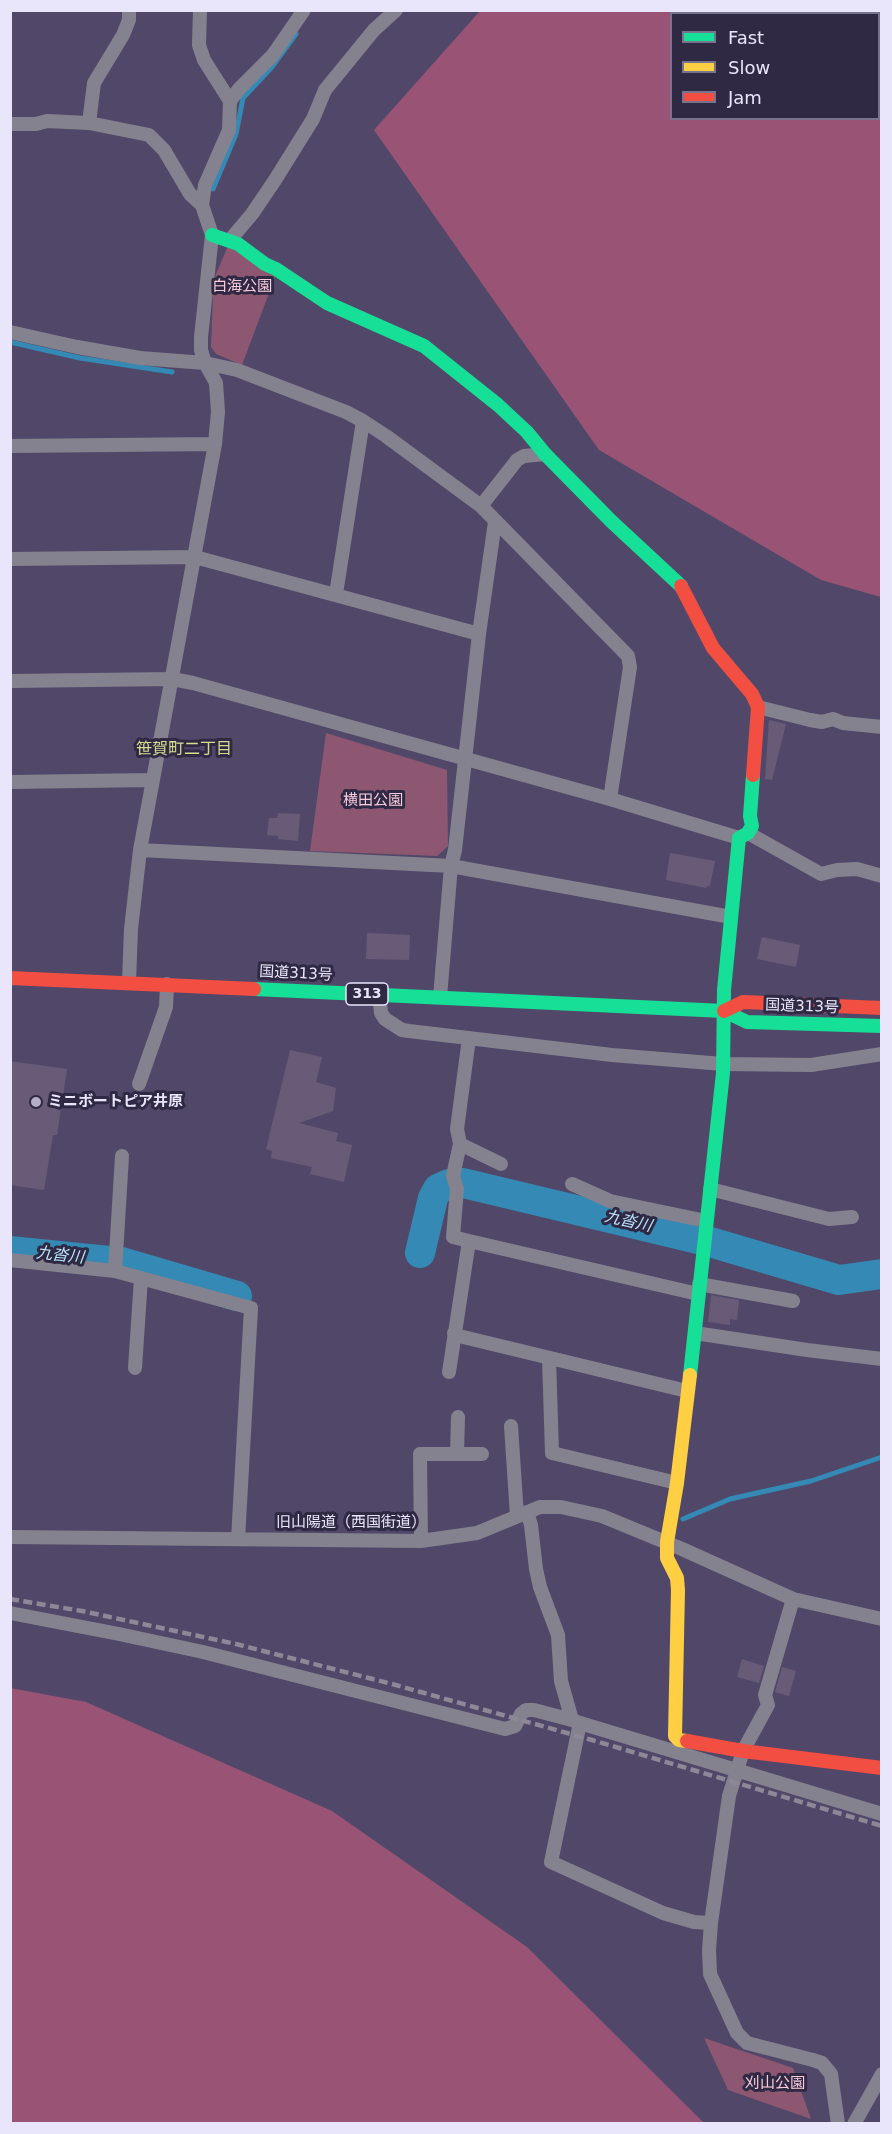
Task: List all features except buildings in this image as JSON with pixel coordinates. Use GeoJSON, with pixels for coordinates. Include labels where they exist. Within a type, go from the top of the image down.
{"type":"FeatureCollection","features":[{"type":"Feature","properties":{"kind":"main road"},"geometry":{"type":"LineString","coordinates":[[212,234],[230,240],[327,303],[424,346],[498,405],[527,432],[544,454],[611,521],[685,590],[713,648],[752,694],[758,708],[750,816],[752,826],[744,835],[731,917],[724,1011],[723,1064],[695,1333],[677,1483],[667,1542],[667,1558],[677,1578],[678,1590],[675,1736],[679,1740],[743,1751],[882,1768]]}},
{"type":"Feature","properties":{"kind":"main road","name":"国道313号"},"geometry":{"type":"LineString","coordinates":[[10,978],[724,1011],[747,1022],[882,1026]]}},
{"type":"Feature","properties":{"kind":"main road","name":"国道313号"},"geometry":{"type":"LineString","coordinates":[[724,1011],[743,1002],[882,1008]]}},
{"type":"Feature","properties":{"kind":"street"},"geometry":{"type":"LineString","coordinates":[[89,123],[94,83],[123,35],[129,20],[129,10]]}},
{"type":"Feature","properties":{"kind":"street"},"geometry":{"type":"LineString","coordinates":[[200,10],[199,45],[204,60],[230,101],[229,130],[206,185],[202,205]]}},
{"type":"Feature","properties":{"kind":"street"},"geometry":{"type":"LineString","coordinates":[[230,101],[273,55],[304,10]]}},
{"type":"Feature","properties":{"kind":"street"},"geometry":{"type":"LineString","coordinates":[[230,240],[252,214],[275,180],[313,118],[325,90],[374,30],[396,10]]}},
{"type":"Feature","properties":{"kind":"street"},"geometry":{"type":"LineString","coordinates":[[10,124],[89,123],[149,135],[164,150],[190,194],[202,205],[212,234],[201,350],[216,383],[219,412],[195,557],[140,850],[131,929],[129,982]]}},
{"type":"Feature","properties":{"kind":"street"},"geometry":{"type":"LineString","coordinates":[[10,332],[140,358],[205,363],[237,370],[346,412],[363,421],[481,506],[628,656],[630,667],[610,800]]}},
{"type":"Feature","properties":{"kind":"street"},"geometry":{"type":"LineString","coordinates":[[336,594],[363,421]]}},
{"type":"Feature","properties":{"kind":"street"},"geometry":{"type":"LineString","coordinates":[[10,446],[215,444]]}},
{"type":"Feature","properties":{"kind":"street"},"geometry":{"type":"LineString","coordinates":[[481,506],[517,460],[524,456],[544,454]]}},
{"type":"Feature","properties":{"kind":"street"},"geometry":{"type":"LineString","coordinates":[[440,997],[451,866],[495,522]]}},
{"type":"Feature","properties":{"kind":"street"},"geometry":{"type":"LineString","coordinates":[[10,559],[195,557],[479,634]]}},
{"type":"Feature","properties":{"kind":"street"},"geometry":{"type":"LineString","coordinates":[[10,681],[172,679],[193,683],[465,760],[744,835],[821,873],[857,869],[882,876]]}},
{"type":"Feature","properties":{"kind":"street"},"geometry":{"type":"LineString","coordinates":[[758,708],[822,722],[833,720],[882,727]]}},
{"type":"Feature","properties":{"kind":"street"},"geometry":{"type":"LineString","coordinates":[[10,782],[152,780]]}},
{"type":"Feature","properties":{"kind":"street"},"geometry":{"type":"LineString","coordinates":[[140,850],[451,866],[731,917]]}},
{"type":"Feature","properties":{"kind":"street"},"geometry":{"type":"LineString","coordinates":[[140,1084],[166,1007],[167,984]]}},
{"type":"Feature","properties":{"kind":"street"},"geometry":{"type":"LineString","coordinates":[[379,994],[381,1013],[385,1019],[402,1030],[469,1038],[612,1055],[723,1064],[811,1065],[882,1054]]}},
{"type":"Feature","properties":{"kind":"street"},"geometry":{"type":"LineString","coordinates":[[469,1038],[457,1129],[460,1144],[455,1182],[453,1237],[699,1289],[792,1301]]}},
{"type":"Feature","properties":{"kind":"street"},"geometry":{"type":"LineString","coordinates":[[460,1144],[501,1164]]}},
{"type":"Feature","properties":{"kind":"street"},"geometry":{"type":"LineString","coordinates":[[115,1271],[123,1156]]}},
{"type":"Feature","properties":{"kind":"street"},"geometry":{"type":"LineString","coordinates":[[572,1184],[610,1201],[705,1234]]}},
{"type":"Feature","properties":{"kind":"street"},"geometry":{"type":"LineString","coordinates":[[710,1189],[829,1219],[852,1217]]}},
{"type":"Feature","properties":{"kind":"street"},"geometry":{"type":"LineString","coordinates":[[449,1372],[469,1241]]}},
{"type":"Feature","properties":{"kind":"street"},"geometry":{"type":"LineString","coordinates":[[10,1260],[115,1271],[251,1308],[238,1539]]}},
{"type":"Feature","properties":{"kind":"street"},"geometry":{"type":"LineString","coordinates":[[135,1368],[141,1278]]}},
{"type":"Feature","properties":{"kind":"street"},"geometry":{"type":"LineString","coordinates":[[454,1333],[687,1391]]}},
{"type":"Feature","properties":{"kind":"street"},"geometry":{"type":"LineString","coordinates":[[695,1333],[882,1359]]}},
{"type":"Feature","properties":{"kind":"street"},"geometry":{"type":"LineString","coordinates":[[549,1358],[552,1453],[677,1483]]}},
{"type":"Feature","properties":{"kind":"street"},"geometry":{"type":"LineString","coordinates":[[457,1454],[458,1417]]}},
{"type":"Feature","properties":{"kind":"street"},"geometry":{"type":"LineString","coordinates":[[511,1426],[522,1514],[531,1525],[540,1587],[558,1635],[561,1681],[576,1721],[550,1862],[663,1912],[694,1922],[711,1923]]}},
{"type":"Feature","properties":{"kind":"street"},"geometry":{"type":"LineString","coordinates":[[422,1541],[420,1454],[482,1454]]}},
{"type":"Feature","properties":{"kind":"street","name":"旧山陽道（西国街道）"},"geometry":{"type":"LineString","coordinates":[[10,1537],[422,1541],[477,1533],[540,1507],[549,1507],[602,1516],[667,1542],[794,1599],[882,1619]]}},
{"type":"Feature","properties":{"kind":"street"},"geometry":{"type":"LineString","coordinates":[[794,1599],[765,1695],[768,1705],[743,1751],[736,1770],[725,1822],[711,1923],[710,1974],[737,2032],[747,2043],[822,2063],[831,2074],[838,2124]]}},
{"type":"Feature","properties":{"kind":"street"},"geometry":{"type":"LineString","coordinates":[[10,1613],[204,1652],[505,1729],[515,1726],[520,1714],[526,1710],[534,1710],[882,1814]]}},
{"type":"Feature","properties":{"kind":"street"},"geometry":{"type":"LineString","coordinates":[[854,2124],[882,2074]]}},
{"type":"Feature","properties":{"kind":"green space","name":"白海公園"},"geometry":{"type":"Polygon","coordinates":[[[228,246],[275,277],[242,365],[216,354],[211,347],[216,274],[228,246]]]}},
{"type":"Feature","properties":{"kind":"green space","name":"横田公園"},"geometry":{"type":"Polygon","coordinates":[[[326,733],[447,770],[448,846],[437,856],[310,851],[326,733]]]}},
{"type":"Feature","properties":{"kind":"green space","name":"刈山公園"},"geometry":{"type":"Polygon","coordinates":[[[704,2038],[793,2068],[811,2119],[728,2090],[704,2038]]]}},
{"type":"Feature","properties":{"kind":"shaded area"},"geometry":{"type":"Polygon","coordinates":[[[480,11],[881,11],[881,597],[821,580],[599,450],[374,130],[480,11]]]}},
{"type":"Feature","properties":{"kind":"shaded area"},"geometry":{"type":"Polygon","coordinates":[[[10,1688],[86,1702],[332,1811],[527,1947],[704,2123],[11,2123],[10,1688]]]}},
{"type":"Feature","properties":{"kind":"waterway"},"geometry":{"type":"LineString","coordinates":[[213,189],[236,134],[243,98],[272,67],[296,34]]}},
{"type":"Feature","properties":{"kind":"waterway"},"geometry":{"type":"LineString","coordinates":[[10,342],[80,358],[172,372]]}},
{"type":"Feature","properties":{"kind":"waterway","name":"九沓川"},"geometry":{"type":"LineString","coordinates":[[420,1253],[433,1198],[438,1189],[449,1184],[463,1183],[710,1242],[839,1280],[882,1274]]}},
{"type":"Feature","properties":{"kind":"waterway","name":"九沓川"},"geometry":{"type":"LineString","coordinates":[[10,1251],[109,1261]]}},
{"type":"Feature","properties":{"kind":"waterway","name":"九沓川"},"geometry":{"type":"LineString","coordinates":[[121,1262],[237,1296]]}},
{"type":"Feature","properties":{"kind":"waterway"},"geometry":{"type":"LineString","coordinates":[[683,1519],[730,1499],[811,1481],[882,1457]]}},
{"type":"Feature","properties":{"kind":"railway"},"geometry":{"type":"LineString","coordinates":[[10,1599],[82,1611],[236,1644],[392,1684],[592,1740],[882,1826]]}},
{"type":"Feature","properties":{"kind":"traffic: fast"},"geometry":{"type":"LineString","coordinates":[[212,235],[238,244],[327,303],[424,346],[498,405],[527,432],[545,454],[611,521],[681,586]]}},
{"type":"Feature","properties":{"kind":"traffic: fast"},"geometry":{"type":"LineString","coordinates":[[690,1375],[723,1073],[724,990],[739,838],[748,833],[752,826],[750,816],[753,775]]}},
{"type":"Feature","properties":{"kind":"traffic: fast"},"geometry":{"type":"LineString","coordinates":[[254,989],[724,1011],[747,1022],[882,1026]]}},
{"type":"Feature","properties":{"kind":"traffic: slow"},"geometry":{"type":"LineString","coordinates":[[687,1741],[679,1740],[675,1736],[678,1590],[677,1578],[667,1558],[667,1542],[677,1483],[690,1375]]}},
{"type":"Feature","properties":{"kind":"traffic: jam"},"geometry":{"type":"LineString","coordinates":[[681,586],[713,648],[752,694],[758,707],[753,775]]}},
{"type":"Feature","properties":{"kind":"traffic: jam"},"geometry":{"type":"LineString","coordinates":[[10,978],[254,989]]}},
{"type":"Feature","properties":{"kind":"traffic: jam"},"geometry":{"type":"LineString","coordinates":[[724,1011],[743,1002],[882,1008]]}},
{"type":"Feature","properties":{"kind":"traffic: jam"},"geometry":{"type":"LineString","coordinates":[[687,1741],[743,1751],[882,1768]]}},
{"type":"Feature","properties":{"kind":"place","name":"ミニボートピア井原"},"geometry":{"type":"Point","coordinates":[36,1102]}},
{"type":"Feature","properties":{"kind":"district","name":"笹賀町二丁目"},"geometry":{"type":"Point","coordinates":[184,750]}}]}
